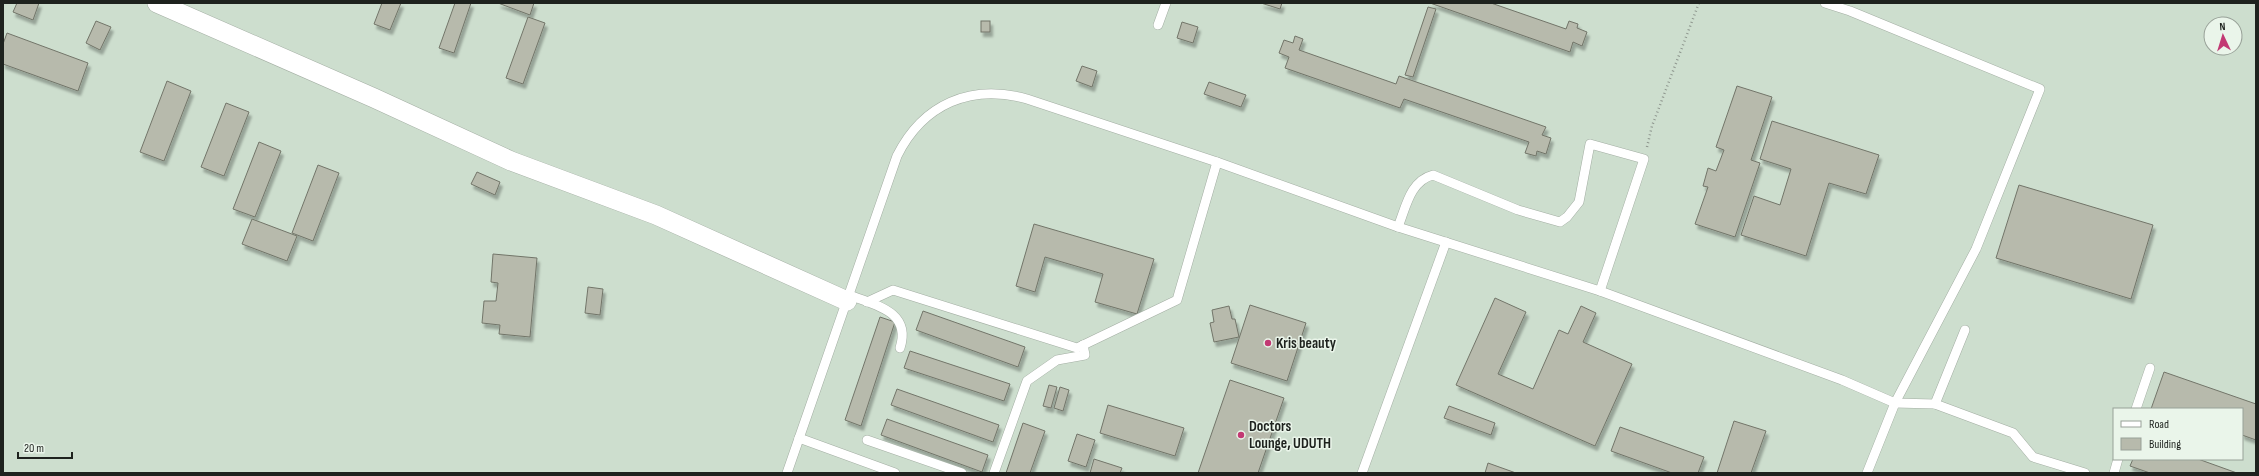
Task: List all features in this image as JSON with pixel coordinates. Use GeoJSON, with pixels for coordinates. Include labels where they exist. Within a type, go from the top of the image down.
{"type":"FeatureCollection","features":[{"type":"Feature","properties":{"kind":"street"},"geometry":{"type":"LineString","coordinates":[[157,3],[374,98],[511,161],[656,215],[848,298]]}},
{"type":"Feature","properties":{"kind":"lane"},"geometry":{"type":"LineString","coordinates":[[1158,25],[1166,3]]}},
{"type":"Feature","properties":{"kind":"lane"},"geometry":{"type":"LineString","coordinates":[[1825,3],[1850,11],[2040,89],[1976,248],[1895,402],[1867,473]]}},
{"type":"Feature","properties":{"kind":"lane"},"geometry":{"type":"LineString","coordinates":[[787,473],[896,156],[903,144],[926,117],[957,99],[985,93],[1013,95],[1217,162],[1398,227],[1600,291],[1842,380],[1895,402],[1935,404],[2013,433],[2033,457],[2085,473]]}},
{"type":"Feature","properties":{"kind":"lane"},"geometry":{"type":"LineString","coordinates":[[1398,227],[1414,188],[1420,181],[1429,176],[1433,175],[1518,210],[1560,222],[1568,217],[1579,202],[1590,144],[1644,159],[1600,291]]}},
{"type":"Feature","properties":{"kind":"lane"},"geometry":{"type":"LineString","coordinates":[[867,302],[893,290],[1077,348],[1176,300],[1217,162]]}},
{"type":"Feature","properties":{"kind":"lane"},"geometry":{"type":"LineString","coordinates":[[1362,473],[1446,242]]}},
{"type":"Feature","properties":{"kind":"lane"},"geometry":{"type":"LineString","coordinates":[[848,298],[867,302],[890,312],[896,317],[903,331],[900,348]]}},
{"type":"Feature","properties":{"kind":"lane"},"geometry":{"type":"LineString","coordinates":[[1935,404],[1965,330]]}},
{"type":"Feature","properties":{"kind":"lane"},"geometry":{"type":"LineString","coordinates":[[994,473],[1027,381],[1057,360],[1085,355],[1083,344]]}},
{"type":"Feature","properties":{"kind":"lane"},"geometry":{"type":"LineString","coordinates":[[2136,408],[2150,368]]}},
{"type":"Feature","properties":{"kind":"lane"},"geometry":{"type":"LineString","coordinates":[[799,438],[895,473]]}},
{"type":"Feature","properties":{"kind":"lane"},"geometry":{"type":"LineString","coordinates":[[867,440],[962,473]]}},
{"type":"Feature","properties":{"kind":"lane"},"geometry":{"type":"LineString","coordinates":[[2114,473],[2118,460]]}},
{"type":"Feature","properties":{"kind":"path"},"geometry":{"type":"LineString","coordinates":[[1644,159],[1652,126],[1699,3]]}},
{"type":"Feature","properties":{"kind":"shaded area"},"geometry":{"type":"Polygon","coordinates":[[[3,3],[2256,3],[2256,473],[3,473],[3,3]]]}},
{"type":"Feature","properties":{"kind":"building"},"geometry":{"type":"Polygon","coordinates":[[[17,3],[39,3],[33,20],[13,12],[17,3]]]}},
{"type":"Feature","properties":{"kind":"building"},"geometry":{"type":"Polygon","coordinates":[[[382,3],[401,3],[390,30],[374,24],[382,3]]]}},
{"type":"Feature","properties":{"kind":"building"},"geometry":{"type":"Polygon","coordinates":[[[455,3],[471,3],[454,53],[439,48],[455,3]]]}},
{"type":"Feature","properties":{"kind":"building"},"geometry":{"type":"Polygon","coordinates":[[[498,3],[534,3],[530,15],[498,3]]]}},
{"type":"Feature","properties":{"kind":"building"},"geometry":{"type":"Polygon","coordinates":[[[1261,3],[1282,3],[1280,9],[1261,3]]]}},
{"type":"Feature","properties":{"kind":"building"},"geometry":{"type":"Polygon","coordinates":[[[1430,3],[1491,3],[1566,29],[1569,21],[1578,24],[1577,28],[1587,32],[1582,46],[1573,42],[1570,52],[1430,3]]]}},
{"type":"Feature","properties":{"kind":"building"},"geometry":{"type":"Polygon","coordinates":[[[1428,7],[1436,9],[1413,77],[1405,75],[1428,7]]]}},
{"type":"Feature","properties":{"kind":"building"},"geometry":{"type":"Polygon","coordinates":[[[528,17],[545,23],[523,84],[506,78],[528,17]]]}},
{"type":"Feature","properties":{"kind":"building"},"geometry":{"type":"Polygon","coordinates":[[[96,21],[111,27],[100,50],[86,43],[96,21]]]}},
{"type":"Feature","properties":{"kind":"building"},"geometry":{"type":"Polygon","coordinates":[[[981,21],[990,21],[990,32],[981,32],[981,21]]]}},
{"type":"Feature","properties":{"kind":"building"},"geometry":{"type":"Polygon","coordinates":[[[1182,22],[1198,27],[1193,43],[1177,38],[1182,22]]]}},
{"type":"Feature","properties":{"kind":"building"},"geometry":{"type":"Polygon","coordinates":[[[7,33],[88,63],[78,91],[3,64],[3,44],[7,33]]]}},
{"type":"Feature","properties":{"kind":"building"},"geometry":{"type":"Polygon","coordinates":[[[1295,36],[1303,39],[1299,50],[1396,84],[1399,76],[1546,127],[1542,135],[1551,138],[1546,154],[1537,151],[1536,156],[1525,153],[1529,142],[1404,99],[1400,108],[1285,68],[1289,57],[1279,53],[1284,40],[1293,43],[1295,36]]]}},
{"type":"Feature","properties":{"kind":"building"},"geometry":{"type":"Polygon","coordinates":[[[1082,66],[1097,71],[1092,87],[1076,81],[1082,66]]]}},
{"type":"Feature","properties":{"kind":"building"},"geometry":{"type":"Polygon","coordinates":[[[167,81],[191,91],[164,161],[140,152],[167,81]]]}},
{"type":"Feature","properties":{"kind":"building"},"geometry":{"type":"Polygon","coordinates":[[[1209,82],[1246,95],[1241,107],[1204,94],[1209,82]]]}},
{"type":"Feature","properties":{"kind":"building"},"geometry":{"type":"Polygon","coordinates":[[[1737,86],[1772,97],[1751,160],[1760,163],[1735,237],[1695,224],[1708,187],[1703,186],[1708,168],[1716,171],[1724,150],[1716,147],[1737,86]]]}},
{"type":"Feature","properties":{"kind":"building"},"geometry":{"type":"Polygon","coordinates":[[[226,103],[249,112],[224,176],[201,167],[226,103]]]}},
{"type":"Feature","properties":{"kind":"building"},"geometry":{"type":"Polygon","coordinates":[[[1772,121],[1879,155],[1866,194],[1829,183],[1806,256],[1741,235],[1754,196],[1780,205],[1791,169],[1760,159],[1772,121]]]}},
{"type":"Feature","properties":{"kind":"building"},"geometry":{"type":"Polygon","coordinates":[[[259,142],[281,151],[255,217],[233,209],[259,142]]]}},
{"type":"Feature","properties":{"kind":"building"},"geometry":{"type":"Polygon","coordinates":[[[318,165],[339,173],[313,241],[292,233],[318,165]]]}},
{"type":"Feature","properties":{"kind":"building"},"geometry":{"type":"Polygon","coordinates":[[[477,172],[500,182],[495,195],[471,184],[477,172]]]}},
{"type":"Feature","properties":{"kind":"building"},"geometry":{"type":"Polygon","coordinates":[[[2019,185],[2153,225],[2131,299],[1996,258],[2019,185]]]}},
{"type":"Feature","properties":{"kind":"building"},"geometry":{"type":"Polygon","coordinates":[[[252,219],[297,236],[287,261],[242,244],[252,219]]]}},
{"type":"Feature","properties":{"kind":"building"},"geometry":{"type":"Polygon","coordinates":[[[1034,224],[1154,259],[1137,314],[1095,302],[1103,274],[1045,257],[1035,292],[1016,286],[1034,224]]]}},
{"type":"Feature","properties":{"kind":"building"},"geometry":{"type":"Polygon","coordinates":[[[493,254],[537,258],[530,337],[499,334],[500,325],[482,323],[484,301],[496,301],[498,283],[491,282],[493,254]]]}},
{"type":"Feature","properties":{"kind":"building"},"geometry":{"type":"Polygon","coordinates":[[[588,287],[603,289],[600,315],[585,313],[588,287]]]}},
{"type":"Feature","properties":{"kind":"building"},"geometry":{"type":"Polygon","coordinates":[[[1495,298],[1526,312],[1498,374],[1533,389],[1559,330],[1568,334],[1581,306],[1596,313],[1583,342],[1632,364],[1595,446],[1456,385],[1495,298]]]}},
{"type":"Feature","properties":{"kind":"building","name":"Kris beauty"},"geometry":{"type":"Polygon","coordinates":[[[1250,305],[1306,323],[1287,381],[1231,363],[1250,305]]]}},
{"type":"Feature","properties":{"kind":"building"},"geometry":{"type":"Polygon","coordinates":[[[1229,306],[1232,319],[1235,319],[1239,337],[1214,342],[1210,323],[1214,322],[1212,310],[1229,306]]]}},
{"type":"Feature","properties":{"kind":"building"},"geometry":{"type":"Polygon","coordinates":[[[923,311],[1025,347],[1018,367],[916,330],[923,311]]]}},
{"type":"Feature","properties":{"kind":"building"},"geometry":{"type":"Polygon","coordinates":[[[880,317],[895,322],[861,426],[845,420],[880,317]]]}},
{"type":"Feature","properties":{"kind":"building"},"geometry":{"type":"Polygon","coordinates":[[[910,351],[1010,384],[1004,401],[904,368],[910,351]]]}},
{"type":"Feature","properties":{"kind":"building"},"geometry":{"type":"Polygon","coordinates":[[[2164,372],[2256,404],[2256,440],[2243,435],[2243,408],[2151,408],[2164,372]]]}},
{"type":"Feature","properties":{"kind":"building","name":"Doctors Lounge, UDUTH"},"geometry":{"type":"Polygon","coordinates":[[[1230,380],[1284,398],[1258,473],[1198,473],[1230,380]]]}},
{"type":"Feature","properties":{"kind":"building"},"geometry":{"type":"Polygon","coordinates":[[[1049,385],[1057,387],[1051,408],[1043,406],[1049,385]]]}},
{"type":"Feature","properties":{"kind":"building"},"geometry":{"type":"Polygon","coordinates":[[[1060,387],[1069,390],[1063,411],[1054,408],[1060,387]]]}},
{"type":"Feature","properties":{"kind":"building"},"geometry":{"type":"Polygon","coordinates":[[[897,389],[999,425],[993,442],[891,405],[897,389]]]}},
{"type":"Feature","properties":{"kind":"building"},"geometry":{"type":"Polygon","coordinates":[[[1108,405],[1184,428],[1175,456],[1100,433],[1108,405]]]}},
{"type":"Feature","properties":{"kind":"building"},"geometry":{"type":"Polygon","coordinates":[[[1449,406],[1495,423],[1491,435],[1444,418],[1449,406]]]}},
{"type":"Feature","properties":{"kind":"building"},"geometry":{"type":"Polygon","coordinates":[[[887,419],[988,455],[982,472],[881,435],[887,419]]]}},
{"type":"Feature","properties":{"kind":"building"},"geometry":{"type":"Polygon","coordinates":[[[1734,421],[1766,431],[1751,473],[1717,473],[1734,421]]]}},
{"type":"Feature","properties":{"kind":"building"},"geometry":{"type":"Polygon","coordinates":[[[1023,423],[1045,431],[1030,473],[1006,473],[1023,423]]]}},
{"type":"Feature","properties":{"kind":"building"},"geometry":{"type":"Polygon","coordinates":[[[1620,427],[1704,457],[1698,473],[1672,473],[1611,451],[1620,427]]]}},
{"type":"Feature","properties":{"kind":"building"},"geometry":{"type":"Polygon","coordinates":[[[1077,434],[1095,440],[1086,467],[1068,461],[1077,434]]]}},
{"type":"Feature","properties":{"kind":"building"},"geometry":{"type":"Polygon","coordinates":[[[1094,459],[1122,468],[1120,473],[1090,473],[1094,459]]]}},
{"type":"Feature","properties":{"kind":"building"},"geometry":{"type":"Polygon","coordinates":[[[2133,460],[2201,460],[2237,473],[2150,473],[2130,466],[2133,460]]]}},
{"type":"Feature","properties":{"kind":"building"},"geometry":{"type":"Polygon","coordinates":[[[1488,463],[1516,473],[1485,473],[1488,463]]]}},
{"type":"Feature","properties":{"kind":"place","name":"Kris beauty"},"geometry":{"type":"Point","coordinates":[1268,343]}},
{"type":"Feature","properties":{"kind":"place","name":"Doctors Lounge, UDUTH"},"geometry":{"type":"Point","coordinates":[1241,435]}}]}
